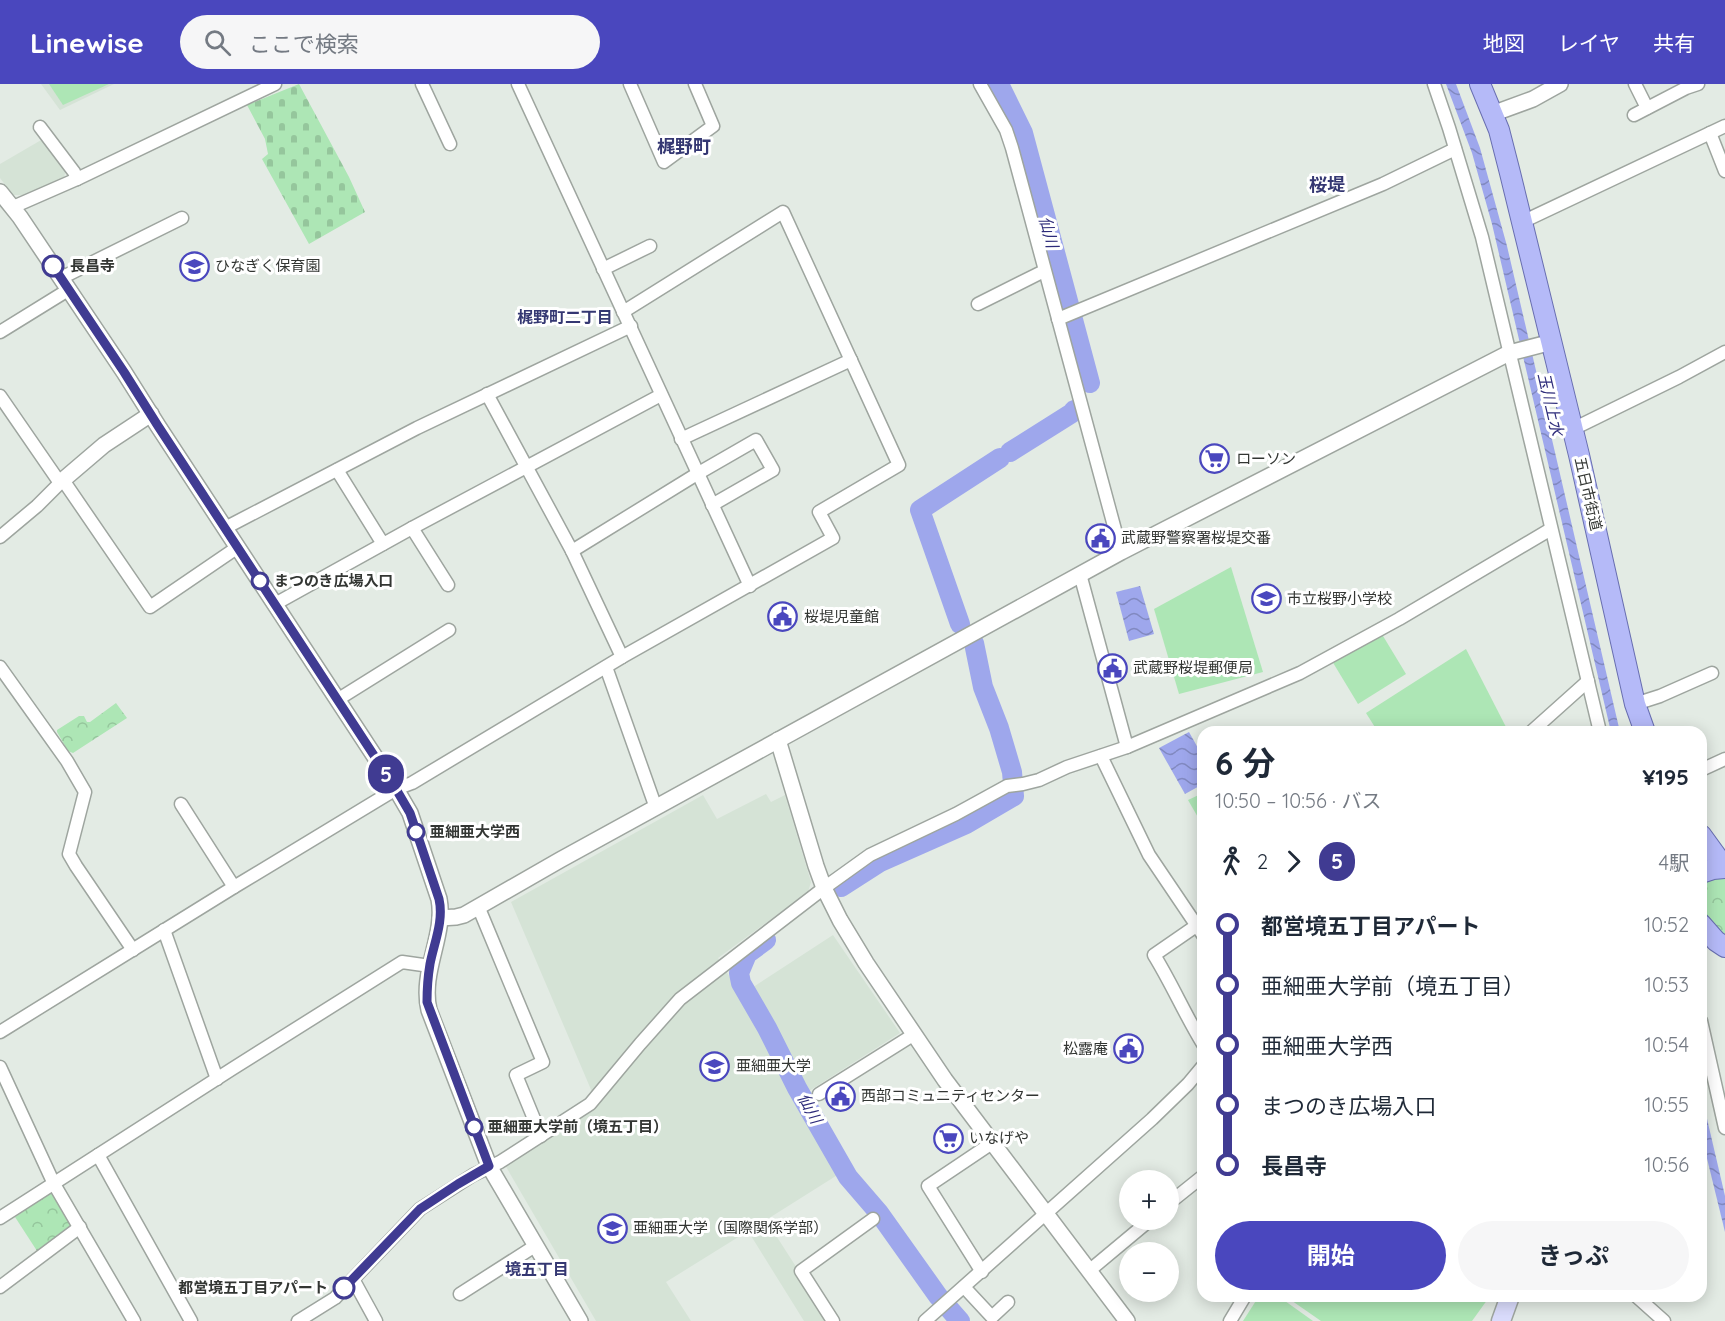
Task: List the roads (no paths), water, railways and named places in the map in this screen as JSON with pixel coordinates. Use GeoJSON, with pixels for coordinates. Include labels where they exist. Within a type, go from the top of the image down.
{"type":"FeatureCollection","features":[{"type":"Feature","properties":{"kind":"main road","name":"五日市街道"},"geometry":{"type":"LineString","coordinates":[[1480,84],[1504,152],[1522,222],[1546,344],[1573,429],[1635,704],[1643,726]]}},
{"type":"Feature","properties":{"kind":"main road"},"geometry":{"type":"LineString","coordinates":[[1707,845],[1725,868]]}},
{"type":"Feature","properties":{"kind":"main road"},"geometry":{"type":"LineString","coordinates":[[1707,871],[1725,868]]}},
{"type":"Feature","properties":{"kind":"main road"},"geometry":{"type":"LineString","coordinates":[[1707,933],[1725,947]]}},
{"type":"Feature","properties":{"kind":"main road"},"geometry":{"type":"LineString","coordinates":[[1501,1321],[1508,1302]]}},
{"type":"Feature","properties":{"kind":"street"},"geometry":{"type":"LineString","coordinates":[[275,84],[77,179],[4,198],[124,372],[410,813],[441,910],[430,966],[427,991],[429,1010],[489,1166],[580,1321]]}},
{"type":"Feature","properties":{"kind":"street"},"geometry":{"type":"LineString","coordinates":[[422,84],[450,144]]}},
{"type":"Feature","properties":{"kind":"street"},"geometry":{"type":"LineString","coordinates":[[518,84],[750,586]]}},
{"type":"Feature","properties":{"kind":"street"},"geometry":{"type":"LineString","coordinates":[[630,84],[664,162],[714,126],[695,84]]}},
{"type":"Feature","properties":{"kind":"street"},"geometry":{"type":"LineString","coordinates":[[980,84],[1006,130],[1044,272],[1063,317],[1121,552]]}},
{"type":"Feature","properties":{"kind":"street"},"geometry":{"type":"LineString","coordinates":[[1434,84],[1482,237],[1512,352],[1551,529],[1599,726]]}},
{"type":"Feature","properties":{"kind":"street"},"geometry":{"type":"LineString","coordinates":[[1492,114],[1533,99],[1560,84]]}},
{"type":"Feature","properties":{"kind":"street"},"geometry":{"type":"LineString","coordinates":[[1635,84],[1647,108]]}},
{"type":"Feature","properties":{"kind":"street"},"geometry":{"type":"LineString","coordinates":[[1634,114],[1698,84]]}},
{"type":"Feature","properties":{"kind":"street"},"geometry":{"type":"LineString","coordinates":[[1522,222],[1725,126]]}},
{"type":"Feature","properties":{"kind":"street"},"geometry":{"type":"LineString","coordinates":[[40,127],[77,179]]}},
{"type":"Feature","properties":{"kind":"street"},"geometry":{"type":"LineString","coordinates":[[1710,133],[1725,171]]}},
{"type":"Feature","properties":{"kind":"street"},"geometry":{"type":"LineString","coordinates":[[1063,317],[1383,184],[1455,149]]}},
{"type":"Feature","properties":{"kind":"street"},"geometry":{"type":"LineString","coordinates":[[0,1032],[396,789],[412,783],[622,657],[833,538],[819,512],[899,465],[783,212],[623,312]]}},
{"type":"Feature","properties":{"kind":"street"},"geometry":{"type":"LineString","coordinates":[[0,332],[64,284],[182,218]]}},
{"type":"Feature","properties":{"kind":"street"},"geometry":{"type":"LineString","coordinates":[[603,269],[650,246]]}},
{"type":"Feature","properties":{"kind":"street"},"geometry":{"type":"LineString","coordinates":[[978,304],[1044,272]]}},
{"type":"Feature","properties":{"kind":"street"},"geometry":{"type":"LineString","coordinates":[[225,528],[487,394],[631,326]]}},
{"type":"Feature","properties":{"kind":"street"},"geometry":{"type":"LineString","coordinates":[[440,918],[456,917],[478,906],[1121,552],[1512,352],[1546,344]]}},
{"type":"Feature","properties":{"kind":"street"},"geometry":{"type":"LineString","coordinates":[[1573,429],[1725,352]]}},
{"type":"Feature","properties":{"kind":"street"},"geometry":{"type":"LineString","coordinates":[[681,439],[850,360]]}},
{"type":"Feature","properties":{"kind":"street"},"geometry":{"type":"LineString","coordinates":[[487,394],[572,551],[622,657]]}},
{"type":"Feature","properties":{"kind":"street"},"geometry":{"type":"LineString","coordinates":[[276,604],[412,528],[661,395]]}},
{"type":"Feature","properties":{"kind":"street"},"geometry":{"type":"LineString","coordinates":[[0,396],[150,607],[238,547]]}},
{"type":"Feature","properties":{"kind":"street"},"geometry":{"type":"LineString","coordinates":[[0,537],[104,445],[151,414]]}},
{"type":"Feature","properties":{"kind":"street"},"geometry":{"type":"LineString","coordinates":[[572,551],[756,440],[773,470],[712,505]]}},
{"type":"Feature","properties":{"kind":"street"},"geometry":{"type":"LineString","coordinates":[[337,470],[383,544]]}},
{"type":"Feature","properties":{"kind":"street"},"geometry":{"type":"LineString","coordinates":[[412,528],[448,585]]}},
{"type":"Feature","properties":{"kind":"street"},"geometry":{"type":"LineString","coordinates":[[298,1321],[335,1298],[420,1209],[489,1166],[501,1162],[591,1104],[680,999],[870,855],[956,814],[1007,786],[1039,780],[1067,767],[1127,747],[1300,673],[1400,619],[1551,529]]}},
{"type":"Feature","properties":{"kind":"street"},"geometry":{"type":"LineString","coordinates":[[1080,574],[1127,747]]}},
{"type":"Feature","properties":{"kind":"street"},"geometry":{"type":"LineString","coordinates":[[337,700],[449,630]]}},
{"type":"Feature","properties":{"kind":"street"},"geometry":{"type":"LineString","coordinates":[[0,667],[82,785],[85,792],[69,854],[133,950]]}},
{"type":"Feature","properties":{"kind":"street"},"geometry":{"type":"LineString","coordinates":[[606,667],[656,808]]}},
{"type":"Feature","properties":{"kind":"street"},"geometry":{"type":"LineString","coordinates":[[1635,704],[1660,696],[1712,673]]}},
{"type":"Feature","properties":{"kind":"street"},"geometry":{"type":"LineString","coordinates":[[1538,726],[1588,681]]}},
{"type":"Feature","properties":{"kind":"street"},"geometry":{"type":"LineString","coordinates":[[778,740],[824,888],[840,920],[913,1035],[1127,1321]]}},
{"type":"Feature","properties":{"kind":"street"},"geometry":{"type":"LineString","coordinates":[[1101,756],[1149,855],[1197,927]]}},
{"type":"Feature","properties":{"kind":"street"},"geometry":{"type":"LineString","coordinates":[[1707,767],[1725,759]]}},
{"type":"Feature","properties":{"kind":"street"},"geometry":{"type":"LineString","coordinates":[[181,804],[234,887]]}},
{"type":"Feature","properties":{"kind":"street"},"geometry":{"type":"LineString","coordinates":[[478,906],[543,1062],[516,1075],[541,1136]]}},
{"type":"Feature","properties":{"kind":"street"},"geometry":{"type":"LineString","coordinates":[[164,930],[217,1079]]}},
{"type":"Feature","properties":{"kind":"street"},"geometry":{"type":"LineString","coordinates":[[1197,933],[1154,955],[1170,980],[1197,1034]]}},
{"type":"Feature","properties":{"kind":"street"},"geometry":{"type":"LineString","coordinates":[[0,1218],[402,962],[430,966]]}},
{"type":"Feature","properties":{"kind":"street"},"geometry":{"type":"LineString","coordinates":[[819,1094],[913,1035]]}},
{"type":"Feature","properties":{"kind":"street"},"geometry":{"type":"LineString","coordinates":[[1707,1048],[1725,1128]]}},
{"type":"Feature","properties":{"kind":"street"},"geometry":{"type":"LineString","coordinates":[[0,1067],[54,1184],[134,1321]]}},
{"type":"Feature","properties":{"kind":"street"},"geometry":{"type":"LineString","coordinates":[[926,1321],[1152,1119],[1197,1073]]}},
{"type":"Feature","properties":{"kind":"street"},"geometry":{"type":"LineString","coordinates":[[982,1272],[928,1186],[992,1143]]}},
{"type":"Feature","properties":{"kind":"street"},"geometry":{"type":"LineString","coordinates":[[98,1155],[191,1321]]}},
{"type":"Feature","properties":{"kind":"street"},"geometry":{"type":"LineString","coordinates":[[1179,1195],[1197,1181]]}},
{"type":"Feature","properties":{"kind":"street"},"geometry":{"type":"LineString","coordinates":[[833,1321],[801,1270],[873,1219]]}},
{"type":"Feature","properties":{"kind":"street"},"geometry":{"type":"LineString","coordinates":[[0,1287],[80,1227]]}},
{"type":"Feature","properties":{"kind":"street"},"geometry":{"type":"LineString","coordinates":[[1090,1270],[1138,1230]]}},
{"type":"Feature","properties":{"kind":"street"},"geometry":{"type":"LineString","coordinates":[[460,1294],[535,1246]]}},
{"type":"Feature","properties":{"kind":"street"},"geometry":{"type":"LineString","coordinates":[[353,1279],[376,1321]]}},
{"type":"Feature","properties":{"kind":"street"},"geometry":{"type":"LineString","coordinates":[[964,1287],[992,1317],[1008,1302]]}},
{"type":"Feature","properties":{"kind":"street"},"geometry":{"type":"LineString","coordinates":[[1230,1321],[1241,1302]]}},
{"type":"Feature","properties":{"kind":"street"},"geometry":{"type":"LineString","coordinates":[[1643,1302],[1664,1321]]}},
{"type":"Feature","properties":{"kind":"water"},"geometry":{"type":"Polygon","coordinates":[[[1446,84],[1456,84],[1480,148],[1507,246],[1619,726],[1610,726],[1492,224],[1472,153],[1446,84]]]}},
{"type":"Feature","properties":{"kind":"water"},"geometry":{"type":"Polygon","coordinates":[[[1140,586],[1154,634],[1129,641],[1116,592],[1140,586]]]}},
{"type":"Feature","properties":{"kind":"water"},"geometry":{"type":"Polygon","coordinates":[[[1189,732],[1197,746],[1197,787],[1185,794],[1159,748],[1189,732]]]}},
{"type":"Feature","properties":{"kind":"water"},"geometry":{"type":"Polygon","coordinates":[[[1707,1119],[1725,1196],[1725,1232],[1707,1158],[1707,1119]]]}},
{"type":"Feature","properties":{"kind":"waterway","name":"仙川"},"geometry":{"type":"LineString","coordinates":[[999,84],[1023,133],[1090,383]]}},
{"type":"Feature","properties":{"kind":"waterway","name":"仙川"},"geometry":{"type":"LineString","coordinates":[[1010,452],[1074,410]]}},
{"type":"Feature","properties":{"kind":"waterway","name":"仙川"},"geometry":{"type":"LineString","coordinates":[[960,624],[920,510],[1000,458]]}},
{"type":"Feature","properties":{"kind":"waterway","name":"仙川"},"geometry":{"type":"LineString","coordinates":[[841,887],[880,862],[966,824],[1014,796],[1012,772],[999,728],[983,687],[972,641]]}},
{"type":"Feature","properties":{"kind":"waterway","name":"仙川"},"geometry":{"type":"LineString","coordinates":[[766,940],[747,954],[739,973],[741,983],[848,1177],[879,1213],[938,1296],[960,1321]]}},
{"type":"Feature","properties":{"kind":"place","name":"長昌寺"},"geometry":{"type":"Point","coordinates":[53,266]}},
{"type":"Feature","properties":{"kind":"place","name":"ひなぎく保育園"},"geometry":{"type":"Point","coordinates":[194,266]}},
{"type":"Feature","properties":{"kind":"place","name":"ローソン"},"geometry":{"type":"Point","coordinates":[1215,459]}},
{"type":"Feature","properties":{"kind":"place","name":"武蔵野警察署桜堤交番"},"geometry":{"type":"Point","coordinates":[1100,538]}},
{"type":"Feature","properties":{"kind":"place","name":"まつのき広場入口"},"geometry":{"type":"Point","coordinates":[260,581]}},
{"type":"Feature","properties":{"kind":"place","name":"市立桜野小学校"},"geometry":{"type":"Point","coordinates":[1266,599]}},
{"type":"Feature","properties":{"kind":"place","name":"桜堤児童館"},"geometry":{"type":"Point","coordinates":[783,617]}},
{"type":"Feature","properties":{"kind":"place","name":"武蔵野桜堤郵便局"},"geometry":{"type":"Point","coordinates":[1112,668]}},
{"type":"Feature","properties":{"kind":"place","name":"亜細亜大学西"},"geometry":{"type":"Point","coordinates":[416,832]}},
{"type":"Feature","properties":{"kind":"place","name":"松露庵"},"geometry":{"type":"Point","coordinates":[1129,1049]}},
{"type":"Feature","properties":{"kind":"place","name":"亜細亜大学"},"geometry":{"type":"Point","coordinates":[715,1066]}},
{"type":"Feature","properties":{"kind":"place","name":"西部コミュニティセンター"},"geometry":{"type":"Point","coordinates":[840,1096]}},
{"type":"Feature","properties":{"kind":"place","name":"亜細亜大学前（境五丁目）"},"geometry":{"type":"Point","coordinates":[474,1127]}},
{"type":"Feature","properties":{"kind":"place","name":"いなげや"},"geometry":{"type":"Point","coordinates":[948,1138]}},
{"type":"Feature","properties":{"kind":"place","name":"亜細亜大学（国際関係学部）"},"geometry":{"type":"Point","coordinates":[612,1228]}},
{"type":"Feature","properties":{"kind":"place","name":"都営境五丁目アパート"},"geometry":{"type":"Point","coordinates":[344,1288]}},
{"type":"Feature","properties":{"kind":"district","name":"梶野町"},"geometry":{"type":"Point","coordinates":[684,147]}},
{"type":"Feature","properties":{"kind":"district","name":"桜堤"},"geometry":{"type":"Point","coordinates":[1327,185]}},
{"type":"Feature","properties":{"kind":"district","name":"梶野町二丁目"},"geometry":{"type":"Point","coordinates":[565,317]}},
{"type":"Feature","properties":{"kind":"district","name":"境五丁目"},"geometry":{"type":"Point","coordinates":[537,1269]}},
{"type":"Feature","properties":{"kind":"water label","name":"玉川上水"},"geometry":{"type":"Point","coordinates":[1551,404]}}]}
